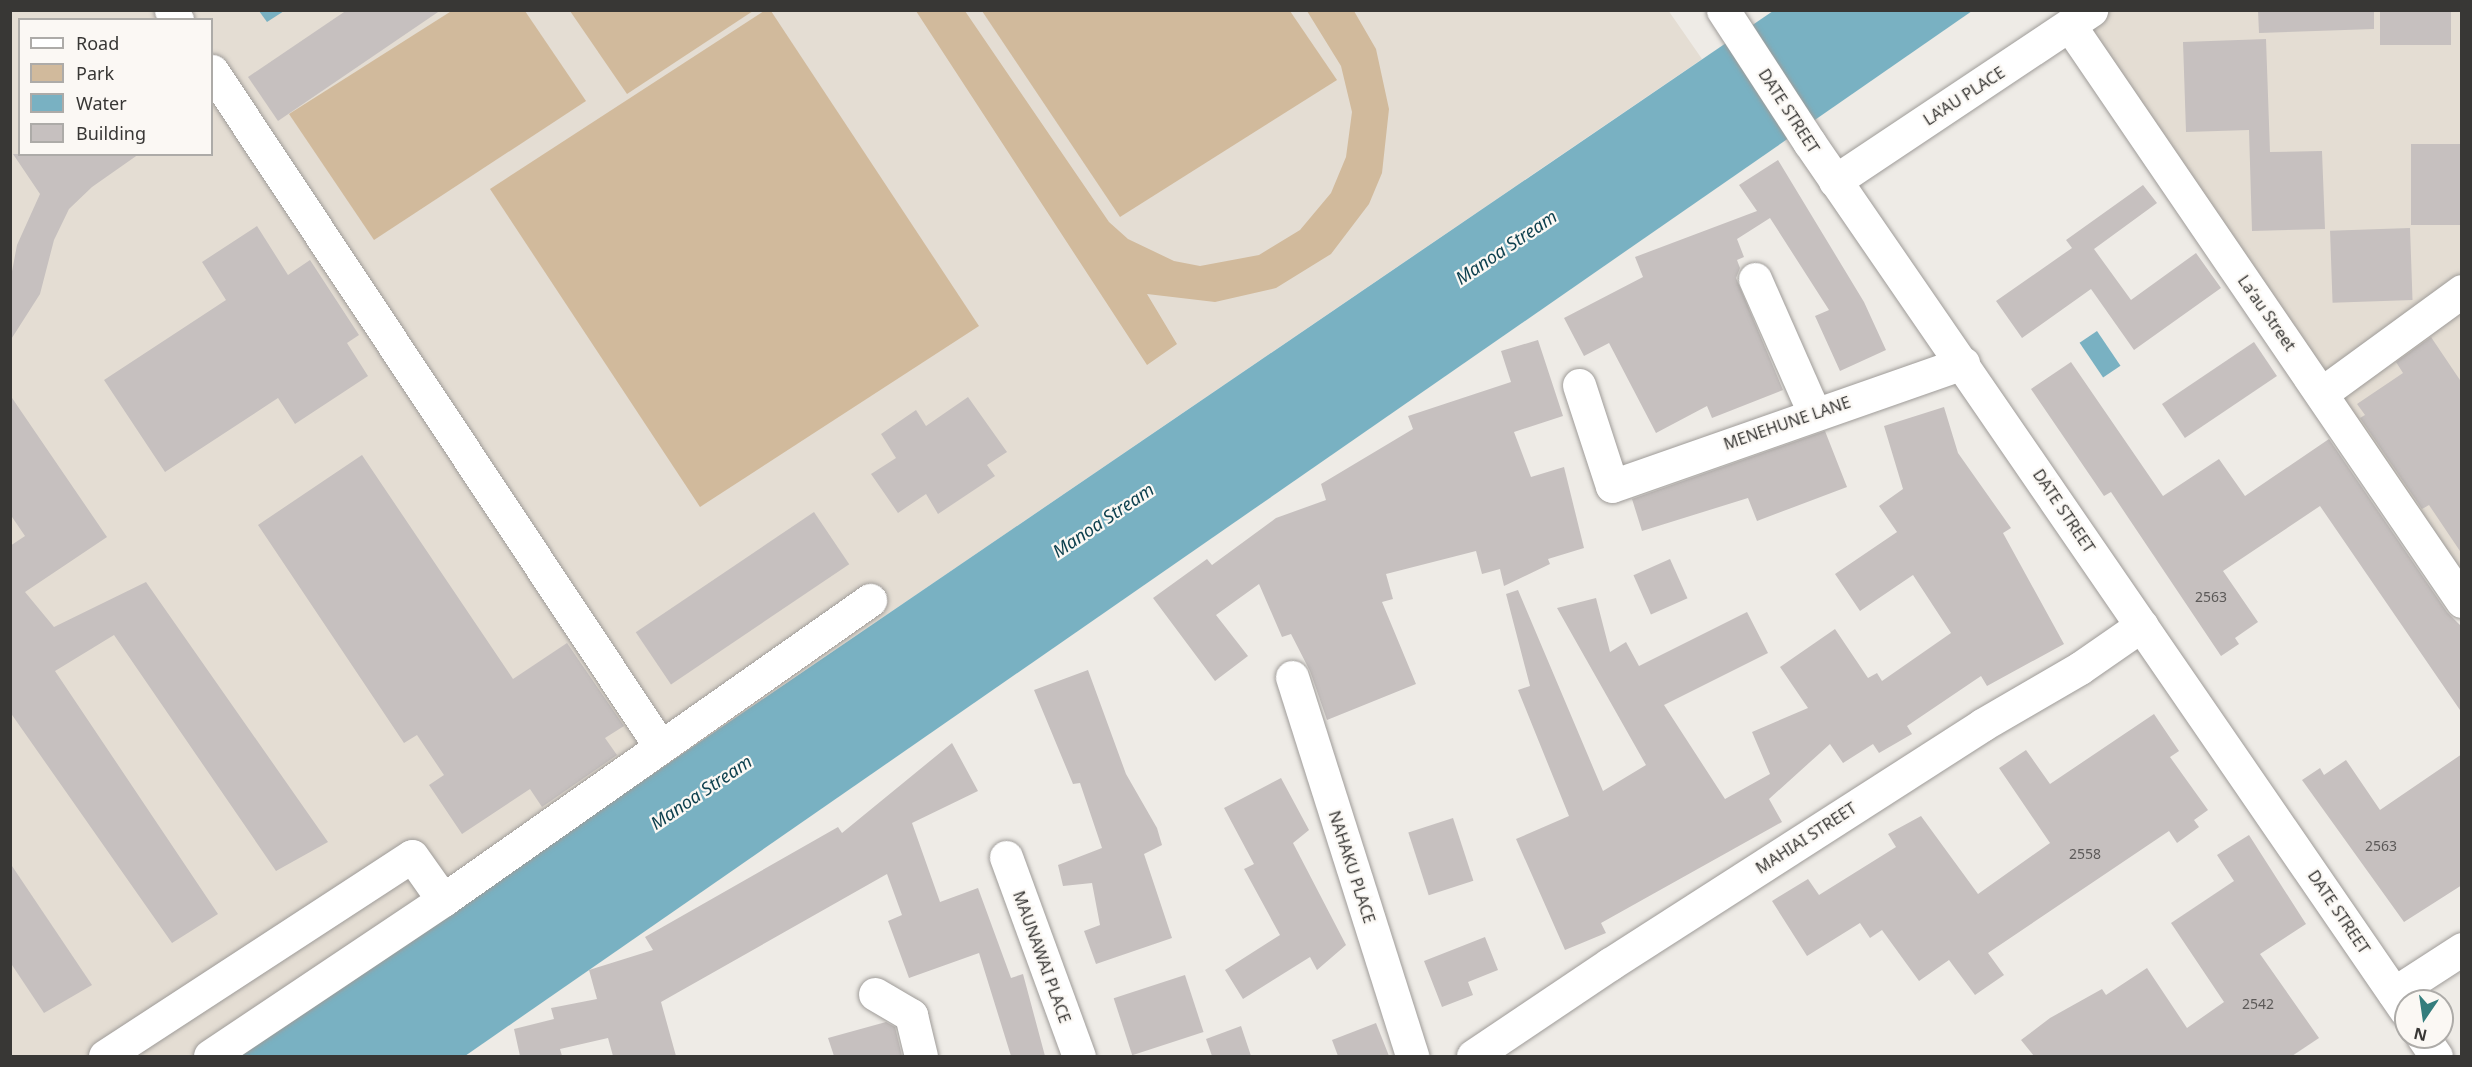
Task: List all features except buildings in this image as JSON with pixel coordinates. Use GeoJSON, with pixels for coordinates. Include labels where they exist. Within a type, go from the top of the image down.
{"type":"FeatureCollection","features":[{"type":"Feature","properties":{"kind":"street","name":"DATE STREET"},"geometry":{"type":"LineString","coordinates":[[1728,18],[1835,181],[1963,363],[2394,993]]}},
{"type":"Feature","properties":{"kind":"street","name":"LA'AU PLACE"},"geometry":{"type":"LineString","coordinates":[[1835,181],[2081,18]]}},
{"type":"Feature","properties":{"kind":"street","name":"Laʻau Street"},"geometry":{"type":"LineString","coordinates":[[2081,18],[2322,393],[2462,601]]}},
{"type":"Feature","properties":{"kind":"street"},"geometry":{"type":"LineString","coordinates":[[213,73],[660,746]]}},
{"type":"Feature","properties":{"kind":"street"},"geometry":{"type":"LineString","coordinates":[[1755,279],[1814,413]]}},
{"type":"Feature","properties":{"kind":"street"},"geometry":{"type":"LineString","coordinates":[[2322,393],[2462,291]]}},
{"type":"Feature","properties":{"kind":"street","name":"MENEHUNE LANE"},"geometry":{"type":"LineString","coordinates":[[1579,385],[1611,486],[1814,413],[1963,363]]}},
{"type":"Feature","properties":{"kind":"street"},"geometry":{"type":"LineString","coordinates":[[210,1056],[443,900],[870,600]]}},
{"type":"Feature","properties":{"kind":"street","name":"MAHIAI STREET"},"geometry":{"type":"LineString","coordinates":[[1473,1056],[1610,964],[1982,725],[2080,668],[2142,625]]}},
{"type":"Feature","properties":{"kind":"street","name":"NAHAKU PLACE"},"geometry":{"type":"LineString","coordinates":[[1292,677],[1412,1056]]}},
{"type":"Feature","properties":{"kind":"street"},"geometry":{"type":"LineString","coordinates":[[105,1056],[412,856],[443,900]]}},
{"type":"Feature","properties":{"kind":"street","name":"MAUNAWAI PLACE"},"geometry":{"type":"LineString","coordinates":[[1006,857],[1079,1056]]}},
{"type":"Feature","properties":{"kind":"street"},"geometry":{"type":"LineString","coordinates":[[2415,989],[2462,949]]}},
{"type":"Feature","properties":{"kind":"street"},"geometry":{"type":"LineString","coordinates":[[875,994],[911,1015],[921,1056]]}},
{"type":"Feature","properties":{"kind":"shaded area"},"geometry":{"type":"Polygon","coordinates":[[[1668,10],[1702,59],[239,1056],[11,1056],[10,11],[1668,10]]]}},
{"type":"Feature","properties":{"kind":"shaded area"},"geometry":{"type":"Polygon","coordinates":[[[2097,10],[2461,11],[2461,587],[2070,26],[2097,10]]]}},
{"type":"Feature","properties":{"kind":"green space"},"geometry":{"type":"Polygon","coordinates":[[[453,10],[525,11],[586,101],[374,240],[289,114],[453,10]]]}},
{"type":"Feature","properties":{"kind":"green space"},"geometry":{"type":"Polygon","coordinates":[[[570,11],[753,11],[627,94],[570,11]]]}},
{"type":"Feature","properties":{"kind":"green space"},"geometry":{"type":"Polygon","coordinates":[[[764,11],[771,11],[979,326],[700,507],[490,189],[764,11]]]}},
{"type":"Feature","properties":{"kind":"green space"},"geometry":{"type":"Polygon","coordinates":[[[916,11],[965,11],[1109,222],[1128,239],[1174,261],[1200,266],[1259,255],[1300,230],[1331,193],[1346,157],[1352,112],[1341,66],[1307,11],[1354,11],[1376,49],[1389,109],[1382,173],[1369,204],[1331,254],[1276,288],[1215,302],[1147,294],[1177,344],[1147,365],[916,11]]]}},
{"type":"Feature","properties":{"kind":"green space"},"geometry":{"type":"Polygon","coordinates":[[[982,11],[1290,11],[1337,80],[1120,217],[982,11]]]}},
{"type":"Feature","properties":{"kind":"water"},"geometry":{"type":"Polygon","coordinates":[[[259,11],[284,11],[267,22],[259,11]]]}},
{"type":"Feature","properties":{"kind":"water","name":"Manoa Stream"},"geometry":{"type":"Polygon","coordinates":[[[1773,11],[1972,11],[465,1056],[239,1056],[1773,11]]]}},
{"type":"Feature","properties":{"kind":"water"},"geometry":{"type":"Polygon","coordinates":[[[2097,331],[2120,366],[2103,378],[2080,343],[2097,331]]]}}]}
